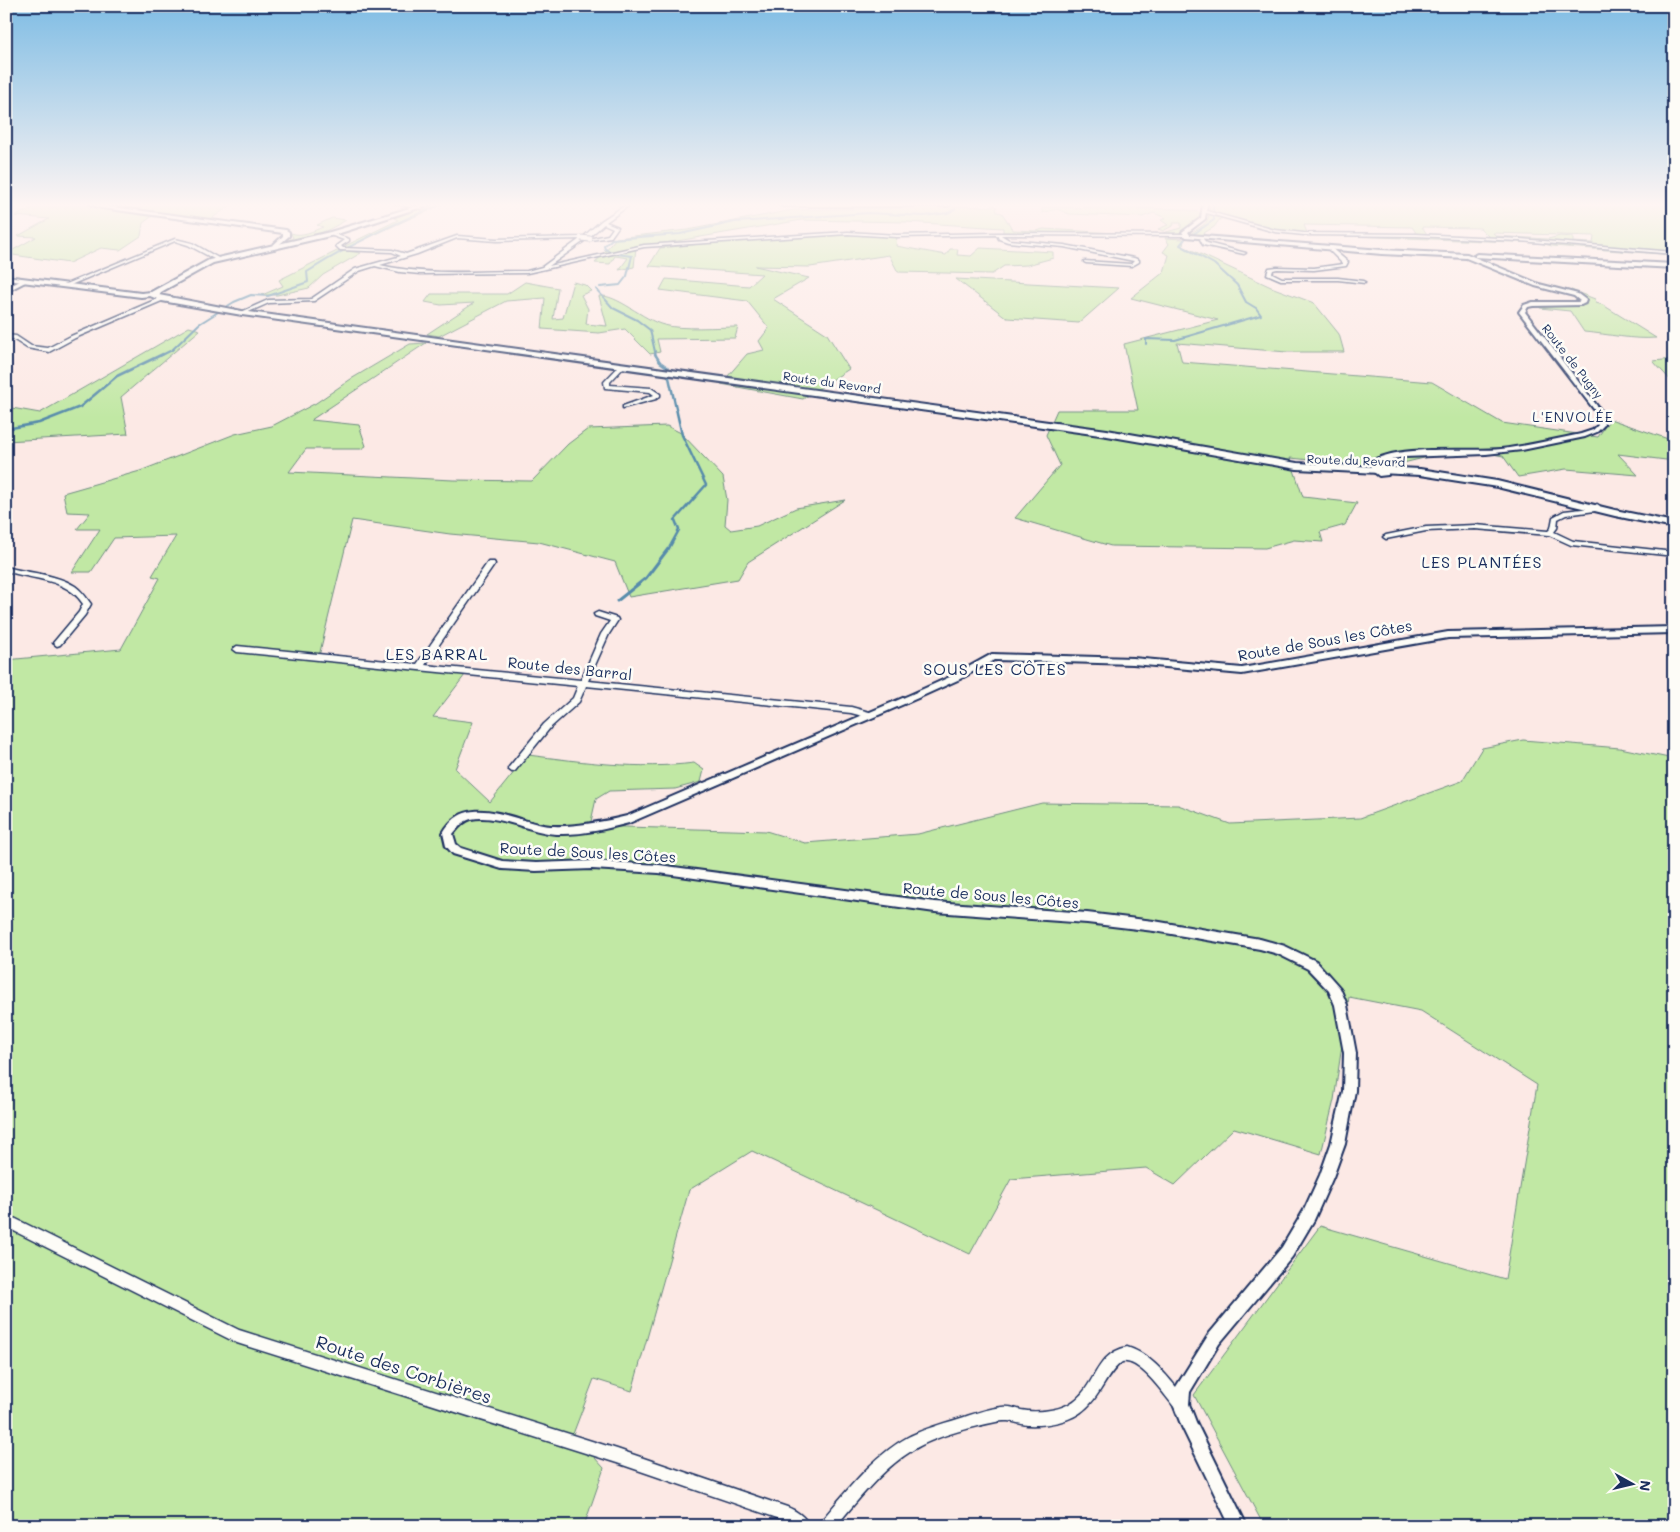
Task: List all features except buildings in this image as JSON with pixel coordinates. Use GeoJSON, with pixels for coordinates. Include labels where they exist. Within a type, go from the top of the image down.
{"type":"FeatureCollection","features":[{"type":"Feature","properties":{"kind":"main road"},"geometry":{"type":"LineString","coordinates":[[160,295],[186,275]]}},
{"type":"Feature","properties":{"kind":"main road","name":"Route du Revard"},"geometry":{"type":"LineString","coordinates":[[6,278],[66,284],[124,293],[160,295],[242,313],[1116,434],[1268,462],[1307,472],[1381,472],[1445,477],[1507,485],[1635,519],[1674,524]]}},
{"type":"Feature","properties":{"kind":"street"},"geometry":{"type":"LineString","coordinates":[[66,284],[87,275]]}},
{"type":"Feature","properties":{"kind":"street"},"geometry":{"type":"LineString","coordinates":[[242,313],[268,302],[312,300],[349,275]]}},
{"type":"Feature","properties":{"kind":"street"},"geometry":{"type":"LineString","coordinates":[[1274,275],[1282,278],[1338,278],[1363,282]]}},
{"type":"Feature","properties":{"kind":"street","name":"Route de Pugny"},"geometry":{"type":"LineString","coordinates":[[1381,472],[1384,464],[1390,459],[1412,455],[1519,449],[1590,434],[1601,424],[1599,412],[1522,312],[1526,306],[1533,304],[1579,304],[1584,302],[1583,300],[1576,295],[1537,285],[1515,275]]}},
{"type":"Feature","properties":{"kind":"street"},"geometry":{"type":"LineString","coordinates":[[6,290],[26,280]]}},
{"type":"Feature","properties":{"kind":"street"},"geometry":{"type":"LineString","coordinates":[[6,337],[14,336],[29,347],[49,350],[160,295]]}},
{"type":"Feature","properties":{"kind":"street"},"geometry":{"type":"LineString","coordinates":[[623,365],[606,382],[607,387],[651,390],[658,395],[626,407]]}},
{"type":"Feature","properties":{"kind":"street"},"geometry":{"type":"LineString","coordinates":[[1550,533],[1554,528],[1555,518],[1564,513],[1597,508]]}},
{"type":"Feature","properties":{"kind":"street"},"geometry":{"type":"LineString","coordinates":[[1386,537],[1426,530],[1475,527],[1550,533],[1571,543],[1674,554]]}},
{"type":"Feature","properties":{"kind":"street"},"geometry":{"type":"LineString","coordinates":[[419,667],[491,564]]}},
{"type":"Feature","properties":{"kind":"street"},"geometry":{"type":"LineString","coordinates":[[7,569],[20,575],[42,576],[61,583],[83,595],[87,604],[82,613],[57,643]]}},
{"type":"Feature","properties":{"kind":"street"},"geometry":{"type":"LineString","coordinates":[[512,770],[547,726],[576,700],[605,634],[614,620],[598,614]]}},
{"type":"Feature","properties":{"kind":"street","name":"Route de Sous les Côtes"},"geometry":{"type":"LineString","coordinates":[[1181,1404],[1182,1390],[1214,1339],[1287,1252],[1309,1215],[1338,1144],[1349,1091],[1350,1053],[1341,1005],[1334,988],[1312,965],[1281,950],[1260,944],[1154,926],[906,903],[659,869],[592,865],[536,867],[502,865],[465,855],[451,846],[448,833],[452,826],[459,820],[472,815],[505,819],[538,828],[563,830],[600,827],[629,819],[957,677],[992,657],[1133,661],[1242,671],[1448,635],[1674,630]]}},
{"type":"Feature","properties":{"kind":"street","name":"Route des Barral"},"geometry":{"type":"LineString","coordinates":[[237,649],[851,710],[870,715]]}},
{"type":"Feature","properties":{"kind":"street","name":"Route des Corbières"},"geometry":{"type":"LineString","coordinates":[[6,1220],[237,1336],[627,1460],[787,1514],[802,1526]]}},
{"type":"Feature","properties":{"kind":"street"},"geometry":{"type":"LineString","coordinates":[[826,1526],[861,1487],[907,1445],[951,1428],[1009,1413],[1023,1417],[1038,1418],[1068,1412],[1080,1406],[1091,1394],[1109,1363],[1119,1356],[1126,1354],[1139,1357],[1181,1404],[1190,1427],[1238,1526]]}},
{"type":"Feature","properties":{"kind":"green space"},"geometry":{"type":"Polygon","coordinates":[[[288,275],[322,275],[309,288],[277,295],[262,295],[283,286],[279,280],[288,275]]]}},
{"type":"Feature","properties":{"kind":"green space"},"geometry":{"type":"Polygon","coordinates":[[[760,275],[798,275],[809,278],[773,299],[827,334],[849,369],[803,399],[721,384],[747,354],[764,350],[759,341],[769,328],[747,301],[660,290],[666,279],[749,286],[760,275]]]}},
{"type":"Feature","properties":{"kind":"green space"},"geometry":{"type":"Polygon","coordinates":[[[1160,275],[1246,275],[1314,303],[1339,334],[1344,352],[1287,352],[1177,343],[1182,362],[1432,382],[1502,423],[1598,437],[1610,419],[1674,441],[1674,461],[1618,454],[1638,475],[1566,469],[1518,477],[1503,456],[1483,452],[1445,453],[1403,463],[1361,465],[1290,458],[1303,497],[1357,503],[1345,525],[1320,532],[1323,542],[1294,540],[1265,548],[1111,546],[1015,518],[1060,465],[1046,435],[1057,410],[1138,410],[1124,344],[1218,320],[1131,298],[1160,275]]]}},
{"type":"Feature","properties":{"kind":"green space"},"geometry":{"type":"Polygon","coordinates":[[[956,279],[1119,288],[1079,323],[1007,318],[956,279]]]}},
{"type":"Feature","properties":{"kind":"green space"},"geometry":{"type":"Polygon","coordinates":[[[525,282],[558,288],[553,319],[563,318],[573,282],[585,285],[591,291],[581,295],[588,309],[586,324],[607,326],[599,296],[606,296],[656,322],[671,327],[738,327],[735,338],[657,339],[660,352],[650,354],[625,329],[599,333],[542,329],[545,298],[506,301],[439,336],[427,334],[474,303],[441,305],[425,302],[431,294],[507,294],[525,282]]]}},
{"type":"Feature","properties":{"kind":"green space"},"geometry":{"type":"Polygon","coordinates":[[[1571,290],[1595,299],[1596,303],[1603,305],[1656,338],[1629,338],[1584,332],[1570,311],[1540,308],[1539,305],[1586,305],[1586,298],[1571,290]]]}},
{"type":"Feature","properties":{"kind":"green space"},"geometry":{"type":"Polygon","coordinates":[[[189,327],[200,330],[121,397],[128,434],[6,441],[6,407],[40,413],[189,327]]]}},
{"type":"Feature","properties":{"kind":"green space"},"geometry":{"type":"Polygon","coordinates":[[[426,343],[311,420],[359,425],[366,446],[361,449],[306,449],[289,472],[453,480],[532,481],[568,444],[588,429],[667,426],[681,433],[723,477],[727,500],[725,525],[731,530],[757,526],[796,508],[845,500],[748,562],[738,579],[629,597],[615,562],[539,542],[450,534],[352,520],[319,656],[465,675],[433,717],[473,722],[455,769],[490,802],[528,755],[632,765],[653,766],[694,763],[704,770],[701,782],[675,789],[609,791],[596,799],[590,826],[766,831],[805,843],[918,834],[1042,803],[1178,805],[1230,824],[1360,818],[1462,781],[1482,748],[1523,740],[1620,748],[1674,759],[1674,1526],[1264,1526],[1194,1395],[1320,1226],[1505,1279],[1537,1085],[1421,1011],[1349,997],[1334,1100],[1321,1154],[1234,1128],[1175,1185],[1146,1168],[1011,1179],[970,1254],[752,1151],[689,1190],[632,1391],[594,1379],[573,1434],[604,1468],[584,1526],[6,1526],[6,660],[121,649],[160,578],[152,576],[176,536],[114,538],[91,572],[72,572],[100,529],[77,529],[90,513],[67,512],[63,493],[140,471],[235,434],[272,426],[316,403],[351,379],[410,344],[426,343]]]}},
{"type":"Feature","properties":{"kind":"green space"},"geometry":{"type":"Polygon","coordinates":[[[1674,359],[1674,384],[1653,361],[1674,359]]]}},
{"type":"Feature","properties":{"kind":"waterway"},"geometry":{"type":"LineString","coordinates":[[160,356],[172,350],[199,324],[234,302],[251,295],[268,296],[308,282],[307,275]]}},
{"type":"Feature","properties":{"kind":"waterway"},"geometry":{"type":"LineString","coordinates":[[600,287],[620,285],[627,275]]}},
{"type":"Feature","properties":{"kind":"waterway"},"geometry":{"type":"LineString","coordinates":[[1146,344],[1146,339],[1175,340],[1261,315],[1256,308],[1246,302],[1237,285],[1227,275]]}},
{"type":"Feature","properties":{"kind":"waterway"},"geometry":{"type":"LineString","coordinates":[[596,289],[613,308],[637,320],[650,330],[656,355]]}},
{"type":"Feature","properties":{"kind":"waterway"},"geometry":{"type":"LineString","coordinates":[[6,429],[39,423],[80,407],[117,376],[163,354]]}},
{"type":"Feature","properties":{"kind":"waterway"},"geometry":{"type":"LineString","coordinates":[[656,355],[660,362],[670,369]]}},
{"type":"Feature","properties":{"kind":"waterway"},"geometry":{"type":"LineString","coordinates":[[668,373],[682,435],[706,485],[675,520],[679,530],[668,550]]}},
{"type":"Feature","properties":{"kind":"waterway"},"geometry":{"type":"LineString","coordinates":[[617,601],[646,578],[668,549]]}},
{"type":"Feature","properties":{"kind":"district","name":"L'ENVOLÉE"},"geometry":{"type":"Point","coordinates":[1573,416]}},
{"type":"Feature","properties":{"kind":"district","name":"LES PLANTÉES"},"geometry":{"type":"Point","coordinates":[1482,561]}},
{"type":"Feature","properties":{"kind":"district","name":"LES BARRAL"},"geometry":{"type":"Point","coordinates":[437,653]}},
{"type":"Feature","properties":{"kind":"district","name":"SOUS LES CÔTES"},"geometry":{"type":"Point","coordinates":[995,668]}}]}
